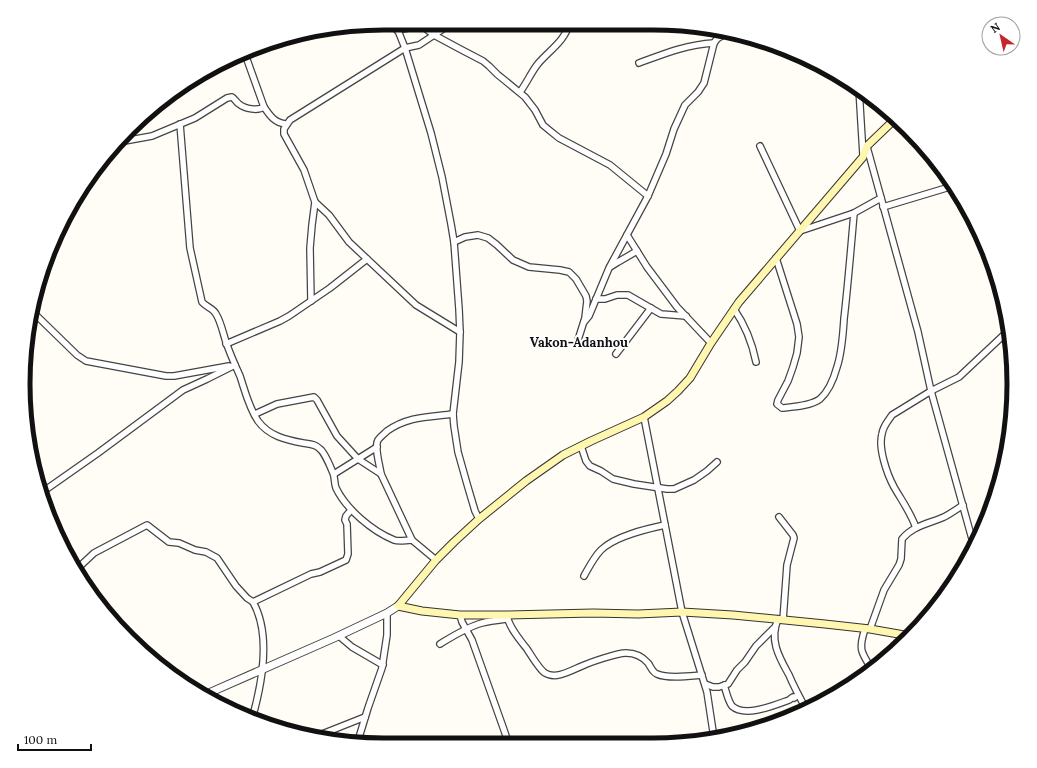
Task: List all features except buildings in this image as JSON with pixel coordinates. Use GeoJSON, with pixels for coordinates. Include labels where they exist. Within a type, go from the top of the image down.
{"type":"FeatureCollection","features":[{"type":"Feature","properties":{"kind":"main road"},"geometry":{"type":"LineString","coordinates":[[891,123],[866,146],[863,157],[734,309],[690,378],[668,401],[644,417],[581,446],[553,462],[526,481],[479,519],[436,560],[398,606],[422,611],[460,615],[507,617],[593,613],[638,614],[682,612],[781,619],[868,629],[902,635]]}},
{"type":"Feature","properties":{"kind":"street"},"geometry":{"type":"LineString","coordinates":[[397,30],[405,48],[431,133],[442,177],[454,242],[460,332],[459,362],[453,414],[454,426],[458,452],[471,498],[479,519]]}},
{"type":"Feature","properties":{"kind":"street"},"geometry":{"type":"LineString","coordinates":[[428,30],[434,35],[483,61],[525,97],[535,110],[543,125],[549,130],[559,138],[610,165],[648,196]]}},
{"type":"Feature","properties":{"kind":"street"},"geometry":{"type":"LineString","coordinates":[[311,301],[310,248],[315,202],[304,170],[284,134],[286,124],[290,120],[405,48],[419,45],[442,30]]}},
{"type":"Feature","properties":{"kind":"street"},"geometry":{"type":"LineString","coordinates":[[520,92],[538,64],[564,36],[567,30]]}},
{"type":"Feature","properties":{"kind":"street"},"geometry":{"type":"LineString","coordinates":[[584,322],[589,316],[608,268],[648,196],[685,105],[698,92],[704,83],[714,43],[721,37]]}},
{"type":"Feature","properties":{"kind":"street"},"geometry":{"type":"LineString","coordinates":[[639,63],[684,47],[714,43]]}},
{"type":"Feature","properties":{"kind":"street"},"geometry":{"type":"LineString","coordinates":[[246,58],[264,107],[280,124],[286,124]]}},
{"type":"Feature","properties":{"kind":"street"},"geometry":{"type":"LineString","coordinates":[[859,96],[863,157]]}},
{"type":"Feature","properties":{"kind":"street"},"geometry":{"type":"LineString","coordinates":[[128,140],[152,136],[195,118],[227,98],[232,97],[239,104],[245,107],[261,109],[264,107]]}},
{"type":"Feature","properties":{"kind":"street"},"geometry":{"type":"LineString","coordinates":[[180,124],[190,248],[202,302],[215,312],[219,320],[226,344],[250,405],[258,421],[265,429],[275,436],[315,445],[320,449],[334,474],[335,486],[351,510],[371,527],[394,540],[412,540]]}},
{"type":"Feature","properties":{"kind":"street"},"geometry":{"type":"LineString","coordinates":[[760,146],[800,231],[854,213],[881,198]]}},
{"type":"Feature","properties":{"kind":"street"},"geometry":{"type":"LineString","coordinates":[[866,146],[918,332],[931,391],[972,537]]}},
{"type":"Feature","properties":{"kind":"street"},"geometry":{"type":"LineString","coordinates":[[883,206],[947,188]]}},
{"type":"Feature","properties":{"kind":"street"},"geometry":{"type":"LineString","coordinates":[[315,202],[329,215],[349,242],[416,305],[460,332]]}},
{"type":"Feature","properties":{"kind":"street"},"geometry":{"type":"LineString","coordinates":[[776,258],[797,324],[799,337],[793,367],[777,404],[782,408],[792,408],[819,399],[827,391],[837,367],[841,353],[854,213]]}},
{"type":"Feature","properties":{"kind":"street"},"geometry":{"type":"LineString","coordinates":[[454,242],[465,237],[478,235],[488,238],[513,260],[529,267],[569,272],[576,279],[586,296],[587,301],[584,322],[578,340]]}},
{"type":"Feature","properties":{"kind":"street"},"geometry":{"type":"LineString","coordinates":[[627,235],[647,267],[677,307],[711,343]]}},
{"type":"Feature","properties":{"kind":"street"},"geometry":{"type":"LineString","coordinates":[[608,268],[637,251]]}},
{"type":"Feature","properties":{"kind":"street"},"geometry":{"type":"LineString","coordinates":[[226,344],[280,321],[330,288],[367,259]]}},
{"type":"Feature","properties":{"kind":"street"},"geometry":{"type":"LineString","coordinates":[[596,299],[605,299],[617,295],[628,295],[661,314],[686,316]]}},
{"type":"Feature","properties":{"kind":"street"},"geometry":{"type":"LineString","coordinates":[[616,354],[651,308]]}},
{"type":"Feature","properties":{"kind":"street"},"geometry":{"type":"LineString","coordinates":[[734,309],[742,320],[756,362]]}},
{"type":"Feature","properties":{"kind":"street"},"geometry":{"type":"LineString","coordinates":[[37,316],[77,355],[86,361],[166,376],[174,376],[235,364]]}},
{"type":"Feature","properties":{"kind":"street"},"geometry":{"type":"LineString","coordinates":[[916,528],[908,508],[894,487],[884,459],[881,441],[884,427],[892,415],[931,391],[959,377],[1004,335]]}},
{"type":"Feature","properties":{"kind":"street"},"geometry":{"type":"LineString","coordinates":[[46,489],[183,390],[235,364]]}},
{"type":"Feature","properties":{"kind":"street"},"geometry":{"type":"LineString","coordinates":[[255,414],[277,404],[314,397],[337,436],[358,459],[381,474]]}},
{"type":"Feature","properties":{"kind":"street"},"geometry":{"type":"LineString","coordinates":[[436,560],[412,540],[381,474],[377,447],[378,440],[395,426],[412,419],[453,414]]}},
{"type":"Feature","properties":{"kind":"street"},"geometry":{"type":"LineString","coordinates":[[644,417],[682,612],[705,684],[713,733]]}},
{"type":"Feature","properties":{"kind":"street"},"geometry":{"type":"LineString","coordinates":[[581,446],[586,461],[590,466],[613,479],[658,488],[674,489],[694,480],[717,462]]}},
{"type":"Feature","properties":{"kind":"street"},"geometry":{"type":"LineString","coordinates":[[334,474],[377,447]]}},
{"type":"Feature","properties":{"kind":"street"},"geometry":{"type":"LineString","coordinates":[[869,665],[863,655],[861,643],[884,590],[899,566],[901,559],[902,539],[916,528],[944,516],[963,505]]}},
{"type":"Feature","properties":{"kind":"street"},"geometry":{"type":"LineString","coordinates":[[253,602],[311,574],[320,572],[346,560],[348,554],[347,524],[345,520],[346,516],[351,510]]}},
{"type":"Feature","properties":{"kind":"street"},"geometry":{"type":"LineString","coordinates":[[705,684],[714,687],[728,684],[756,646],[781,619],[786,565],[794,538],[779,517]]}},
{"type":"Feature","properties":{"kind":"street"},"geometry":{"type":"LineString","coordinates":[[80,566],[94,554],[147,525],[169,542],[179,543],[195,550],[206,552],[217,558],[236,586],[253,602],[258,611],[262,632],[263,649],[260,687],[254,713]]}},
{"type":"Feature","properties":{"kind":"street"},"geometry":{"type":"LineString","coordinates":[[584,576],[600,551],[608,544],[630,535],[665,525]]}},
{"type":"Feature","properties":{"kind":"street"},"geometry":{"type":"LineString","coordinates":[[210,693],[339,636],[388,613],[398,606]]}},
{"type":"Feature","properties":{"kind":"street"},"geometry":{"type":"LineString","coordinates":[[359,737],[383,665],[388,635],[388,613]]}},
{"type":"Feature","properties":{"kind":"street"},"geometry":{"type":"LineString","coordinates":[[460,615],[462,622],[472,640],[507,738]]}},
{"type":"Feature","properties":{"kind":"street"},"geometry":{"type":"LineString","coordinates":[[440,644],[461,632],[483,623],[507,617],[516,633],[543,672],[550,676],[568,672],[583,665],[624,653],[642,657],[657,674],[674,677],[702,675]]}},
{"type":"Feature","properties":{"kind":"street"},"geometry":{"type":"LineString","coordinates":[[774,627],[777,652],[803,704]]}},
{"type":"Feature","properties":{"kind":"street"},"geometry":{"type":"LineString","coordinates":[[339,636],[352,647],[383,665]]}},
{"type":"Feature","properties":{"kind":"street"},"geometry":{"type":"LineString","coordinates":[[724,685],[731,705],[739,710],[753,711],[789,700],[798,694]]}},
{"type":"Feature","properties":{"kind":"street"},"geometry":{"type":"LineString","coordinates":[[325,733],[365,717]]}},
{"type":"Feature","properties":{"kind":"district","name":"Vakon-Adanhou"},"geometry":{"type":"Point","coordinates":[579,342]}}]}
